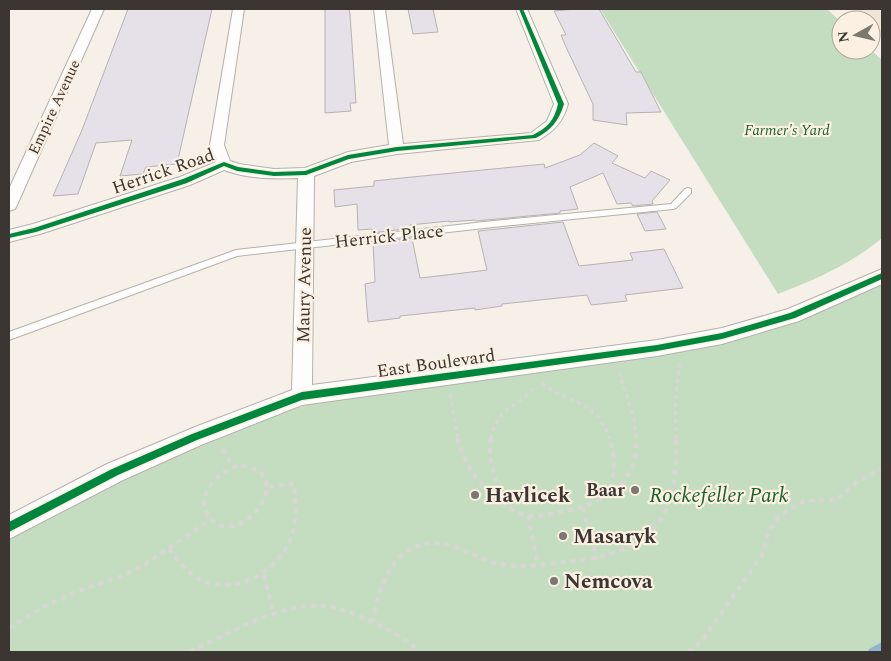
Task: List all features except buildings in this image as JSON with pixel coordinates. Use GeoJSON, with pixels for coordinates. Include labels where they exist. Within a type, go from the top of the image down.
{"type":"FeatureCollection","features":[{"type":"Feature","properties":{"kind":"street","name":"Empire Avenue"},"geometry":{"type":"LineString","coordinates":[[9,205],[98,9]]}},
{"type":"Feature","properties":{"kind":"street"},"geometry":{"type":"LineString","coordinates":[[224,164],[217,146],[238,9]]}},
{"type":"Feature","properties":{"kind":"street"},"geometry":{"type":"LineString","coordinates":[[379,9],[397,149]]}},
{"type":"Feature","properties":{"kind":"street"},"geometry":{"type":"LineString","coordinates":[[521,9],[561,104],[558,117]]}},
{"type":"Feature","properties":{"kind":"street","name":"Herrick Road"},"geometry":{"type":"LineString","coordinates":[[9,236],[34,230],[176,184],[224,164],[237,169],[265,173],[306,174],[348,157],[397,149],[534,138],[548,129],[558,117]]}},
{"type":"Feature","properties":{"kind":"street","name":"Maury Avenue"},"geometry":{"type":"LineString","coordinates":[[302,396],[306,174]]}},
{"type":"Feature","properties":{"kind":"street","name":"East Boulevard"},"geometry":{"type":"LineString","coordinates":[[9,526],[114,472],[195,437],[302,396],[657,348],[722,336],[770,324],[806,311],[882,276]]}},
{"type":"Feature","properties":{"kind":"lane","name":"Herrick Place"},"geometry":{"type":"LineString","coordinates":[[9,336],[236,253],[673,206],[688,191]]}},
{"type":"Feature","properties":{"kind":"path"},"geometry":{"type":"LineString","coordinates":[[372,622],[377,597],[386,574],[399,558],[414,547],[430,543],[449,545],[489,562],[507,566],[538,565],[597,559],[627,548],[644,538],[660,522],[667,509],[676,483],[675,398],[680,362]]}},
{"type":"Feature","properties":{"kind":"path"},"geometry":{"type":"LineString","coordinates":[[450,394],[454,430],[461,454],[472,474],[480,484],[506,506],[528,516],[583,508],[607,497],[630,476],[636,454],[636,431],[632,405],[619,372]]}},
{"type":"Feature","properties":{"kind":"path"},"geometry":{"type":"LineString","coordinates":[[542,383],[550,391],[577,400],[588,407],[596,414],[604,426],[612,444],[615,462],[613,482],[607,497]]}},
{"type":"Feature","properties":{"kind":"path"},"geometry":{"type":"LineString","coordinates":[[506,506],[492,468],[491,435],[497,419],[506,409],[531,394],[535,384]]}},
{"type":"Feature","properties":{"kind":"path"},"geometry":{"type":"LineString","coordinates":[[223,449],[232,466]]}},
{"type":"Feature","properties":{"kind":"path"},"geometry":{"type":"LineString","coordinates":[[232,466],[251,466],[260,471],[266,487],[262,506],[247,521],[227,526],[218,524],[211,519],[206,511],[205,500],[213,480],[232,466]]}},
{"type":"Feature","properties":{"kind":"path"},"geometry":{"type":"LineString","coordinates":[[688,652],[701,642],[762,555],[768,533],[779,516],[804,502],[836,500],[858,481],[882,469]]}},
{"type":"Feature","properties":{"kind":"path"},"geometry":{"type":"LineString","coordinates":[[169,549],[178,564],[203,582],[229,588],[264,575],[286,550],[297,517],[297,496],[294,484],[266,487]]}},
{"type":"Feature","properties":{"kind":"path"},"geometry":{"type":"LineString","coordinates":[[583,508],[597,559]]}},
{"type":"Feature","properties":{"kind":"path"},"geometry":{"type":"LineString","coordinates":[[528,516],[538,565]]}},
{"type":"Feature","properties":{"kind":"path"},"geometry":{"type":"LineString","coordinates":[[9,628],[45,606],[78,591],[122,576],[169,549],[211,519]]}},
{"type":"Feature","properties":{"kind":"path"},"geometry":{"type":"LineString","coordinates":[[264,575],[274,616]]}},
{"type":"Feature","properties":{"kind":"path"},"geometry":{"type":"LineString","coordinates":[[190,652],[274,616],[297,608],[320,606],[343,609],[372,622],[408,640],[420,652]]}},
{"type":"Feature","properties":{"kind":"shaded area"},"geometry":{"type":"Polygon","coordinates":[[[882,9],[882,40],[881,10],[853,10],[882,9]]]}},
{"type":"Feature","properties":{"kind":"green space","name":"Farmer's Yard"},"geometry":{"type":"Polygon","coordinates":[[[600,9],[827,9],[831,13],[831,60],[882,60],[882,238],[870,248],[832,270],[778,294],[600,9]]]}},
{"type":"Feature","properties":{"kind":"green space","name":"Rockefeller Park"},"geometry":{"type":"Polygon","coordinates":[[[882,275],[882,652],[9,652],[9,533],[195,437],[370,387],[722,336],[882,275]]]}},
{"type":"Feature","properties":{"kind":"waterway"},"geometry":{"type":"LineString","coordinates":[[872,652],[882,646]]}},
{"type":"Feature","properties":{"kind":"cycle path"},"geometry":{"type":"LineString","coordinates":[[9,236],[34,230],[185,181],[224,164],[237,169],[274,174],[306,173],[348,157],[397,149],[534,137],[552,124],[561,104],[521,9]]}},
{"type":"Feature","properties":{"kind":"cycle path"},"geometry":{"type":"LineString","coordinates":[[9,527],[115,472],[195,437],[302,396],[657,348],[722,336],[792,316],[882,276]]}},
{"type":"Feature","properties":{"kind":"place","name":"Baar"},"geometry":{"type":"Point","coordinates":[635,490]}},
{"type":"Feature","properties":{"kind":"place","name":"Havlicek"},"geometry":{"type":"Point","coordinates":[475,495]}},
{"type":"Feature","properties":{"kind":"place","name":"Masaryk"},"geometry":{"type":"Point","coordinates":[563,536]}},
{"type":"Feature","properties":{"kind":"place","name":"Nemcova"},"geometry":{"type":"Point","coordinates":[554,581]}}]}
